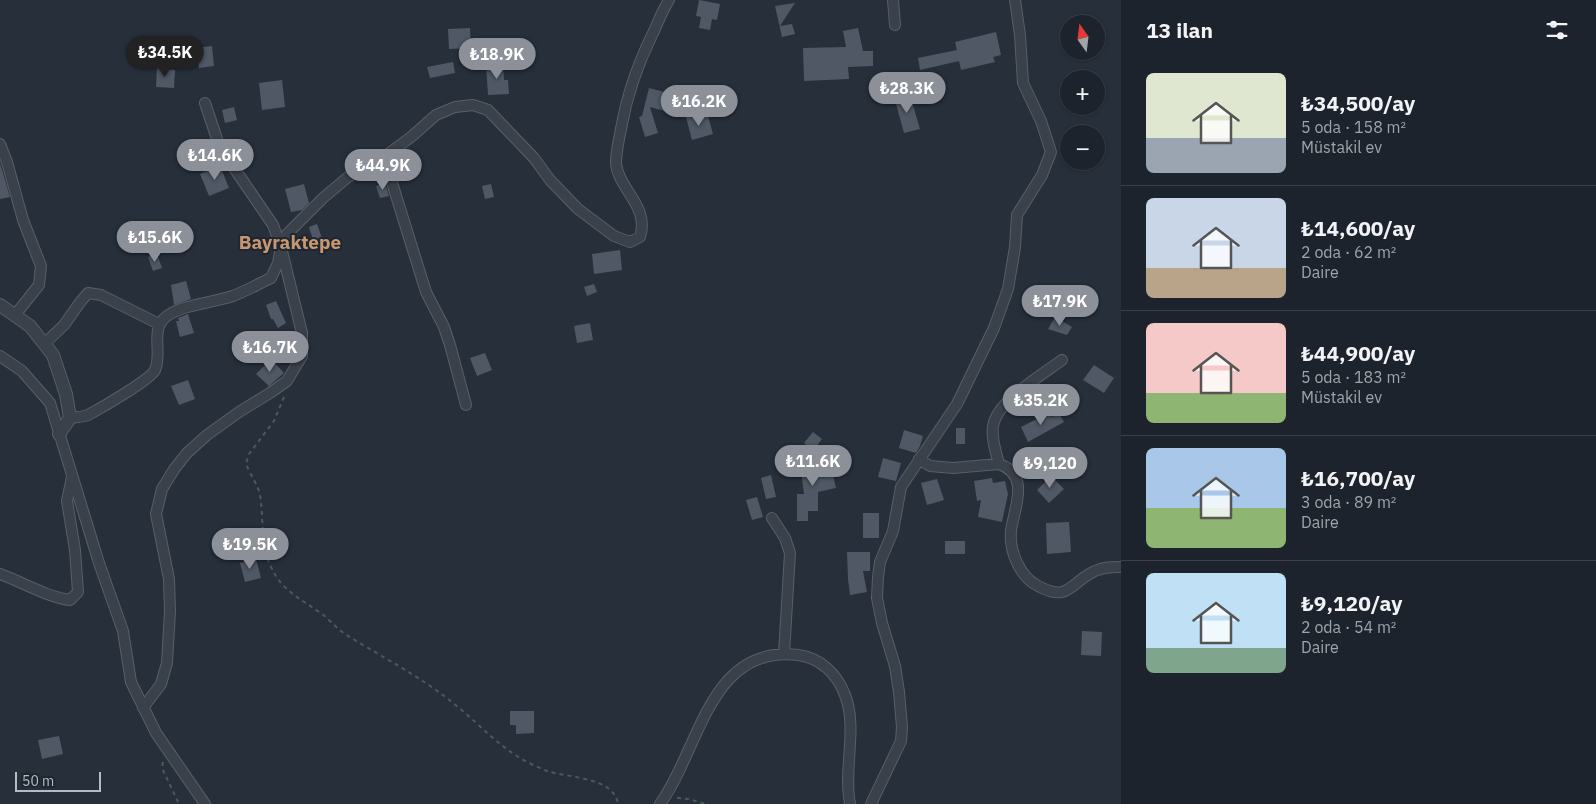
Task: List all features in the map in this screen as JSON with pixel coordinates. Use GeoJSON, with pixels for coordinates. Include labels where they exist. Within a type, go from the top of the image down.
{"type":"FeatureCollection","features":[{"type":"Feature","properties":{"kind":"street"},"geometry":{"type":"LineString","coordinates":[[70,418],[87,416],[136,386],[154,371],[158,355],[157,336],[159,324],[167,316],[191,307],[232,296],[271,278],[287,234],[323,198],[348,177],[384,157],[412,137],[436,115],[455,107],[473,105],[488,110],[534,158],[550,180],[578,208],[614,236],[630,242],[640,237],[643,228],[638,208],[621,178],[616,164],[618,140],[626,100],[637,67],[669,0]]}},
{"type":"Feature","properties":{"kind":"street"},"geometry":{"type":"LineString","coordinates":[[893,0],[895,25]]}},
{"type":"Feature","properties":{"kind":"street"},"geometry":{"type":"LineString","coordinates":[[871,804],[901,741],[902,727],[900,692],[895,666],[882,623],[877,598],[880,562],[893,531],[901,488],[919,458],[957,404],[994,328],[1008,289],[1016,247],[1017,215],[1042,175],[1051,152],[1041,121],[1023,83],[1020,35],[1015,0]]}},
{"type":"Feature","properties":{"kind":"street"},"geometry":{"type":"LineString","coordinates":[[144,708],[161,684],[167,663],[170,611],[168,579],[156,514],[162,489],[175,468],[207,434],[287,381],[302,356],[302,333],[281,247],[273,225],[218,142],[205,103]]}},
{"type":"Feature","properties":{"kind":"street"},"geometry":{"type":"LineString","coordinates":[[0,144],[23,220],[41,266],[39,285],[15,315]]}},
{"type":"Feature","properties":{"kind":"street"},"geometry":{"type":"LineString","coordinates":[[384,157],[426,292],[444,327],[466,405]]}},
{"type":"Feature","properties":{"kind":"street"},"geometry":{"type":"LineString","coordinates":[[44,344],[64,324],[88,293],[101,295],[159,324]]}},
{"type":"Feature","properties":{"kind":"street"},"geometry":{"type":"LineString","coordinates":[[0,305],[30,326],[53,355],[66,394],[70,418],[59,434]]}},
{"type":"Feature","properties":{"kind":"street"},"geometry":{"type":"LineString","coordinates":[[0,356],[22,371],[50,402],[72,476],[123,630],[131,682],[156,733],[205,804]]}},
{"type":"Feature","properties":{"kind":"street"},"geometry":{"type":"LineString","coordinates":[[999,464],[992,434],[993,424],[998,413],[1008,401],[1062,360]]}},
{"type":"Feature","properties":{"kind":"street"},"geometry":{"type":"LineString","coordinates":[[919,458],[930,466],[953,468],[999,464],[1005,466],[1010,471],[1018,485],[1018,505],[1011,531],[1012,546],[1021,571],[1033,584],[1048,591],[1063,592],[1070,590],[1085,576],[1096,570],[1121,567]]}},
{"type":"Feature","properties":{"kind":"street"},"geometry":{"type":"LineString","coordinates":[[0,574],[58,599],[70,600],[78,592],[76,550],[67,501],[72,476]]}},
{"type":"Feature","properties":{"kind":"street"},"geometry":{"type":"LineString","coordinates":[[772,518],[785,538],[790,552],[784,654]]}},
{"type":"Feature","properties":{"kind":"street"},"geometry":{"type":"LineString","coordinates":[[662,801],[685,760],[707,711],[718,692],[741,668],[756,659],[784,654],[803,656],[821,662],[831,671],[845,695],[849,719],[850,804]]}},
{"type":"Feature","properties":{"kind":"path"},"geometry":{"type":"LineString","coordinates":[[287,381],[284,398],[274,421],[249,454],[246,464],[259,492],[263,539],[267,555],[272,569],[283,586],[297,598],[322,614],[343,633],[371,649],[453,703],[498,744],[519,758],[545,770],[589,779],[607,787],[617,798],[618,804]]}},
{"type":"Feature","properties":{"kind":"path"},"geometry":{"type":"LineString","coordinates":[[164,745],[162,768],[179,804]]}},
{"type":"Feature","properties":{"kind":"path"},"geometry":{"type":"LineString","coordinates":[[662,801],[689,799],[704,804]]}},
{"type":"Feature","properties":{"kind":"building"},"geometry":{"type":"Polygon","coordinates":[[[699,0],[720,4],[717,20],[712,19],[710,30],[699,28],[701,17],[696,16],[699,0]]]}},
{"type":"Feature","properties":{"kind":"building"},"geometry":{"type":"Polygon","coordinates":[[[795,3],[780,26],[792,24],[795,34],[782,37],[775,6],[795,3]]]}},
{"type":"Feature","properties":{"kind":"building"},"geometry":{"type":"Polygon","coordinates":[[[470,28],[471,48],[449,49],[448,29],[470,28]]]}},
{"type":"Feature","properties":{"kind":"building"},"geometry":{"type":"Polygon","coordinates":[[[858,28],[863,51],[873,51],[873,66],[848,67],[849,79],[804,81],[803,48],[846,47],[843,31],[858,28]]]}},
{"type":"Feature","properties":{"kind":"building"},"geometry":{"type":"Polygon","coordinates":[[[996,32],[1001,55],[993,57],[995,62],[961,70],[959,61],[920,70],[918,58],[957,50],[955,42],[996,32]]]}},
{"type":"Feature","properties":{"kind":"building"},"geometry":{"type":"Polygon","coordinates":[[[212,46],[214,66],[199,68],[197,50],[212,46]]]}},
{"type":"Feature","properties":{"kind":"building"},"geometry":{"type":"Polygon","coordinates":[[[453,62],[455,73],[430,78],[427,67],[453,62]]]}},
{"type":"Feature","properties":{"kind":"building"},"geometry":{"type":"Polygon","coordinates":[[[503,64],[504,80],[508,80],[509,94],[488,95],[486,65],[503,64]]]}},
{"type":"Feature","properties":{"kind":"building"},"geometry":{"type":"Polygon","coordinates":[[[157,68],[175,70],[174,88],[156,87],[157,68]]]}},
{"type":"Feature","properties":{"kind":"building"},"geometry":{"type":"Polygon","coordinates":[[[282,80],[285,107],[262,110],[259,83],[282,80]]]}},
{"type":"Feature","properties":{"kind":"building"},"geometry":{"type":"Polygon","coordinates":[[[649,88],[672,94],[668,112],[650,107],[658,133],[645,137],[639,117],[642,116],[649,88]]]}},
{"type":"Feature","properties":{"kind":"building"},"geometry":{"type":"Polygon","coordinates":[[[910,95],[920,129],[904,133],[895,100],[910,95]]]}},
{"type":"Feature","properties":{"kind":"building"},"geometry":{"type":"Polygon","coordinates":[[[234,107],[237,120],[225,123],[222,110],[234,107]]]}},
{"type":"Feature","properties":{"kind":"building"},"geometry":{"type":"Polygon","coordinates":[[[695,115],[696,119],[708,116],[713,134],[692,140],[686,117],[695,115]]]}},
{"type":"Feature","properties":{"kind":"building"},"geometry":{"type":"Polygon","coordinates":[[[0,163],[10,197],[0,199],[0,163]]]}},
{"type":"Feature","properties":{"kind":"building"},"geometry":{"type":"Polygon","coordinates":[[[220,166],[229,188],[209,196],[200,174],[220,166]]]}},
{"type":"Feature","properties":{"kind":"building"},"geometry":{"type":"Polygon","coordinates":[[[385,183],[389,196],[380,198],[376,186],[385,183]]]}},
{"type":"Feature","properties":{"kind":"building"},"geometry":{"type":"Polygon","coordinates":[[[304,184],[309,203],[302,210],[291,212],[285,189],[304,184]]]}},
{"type":"Feature","properties":{"kind":"building"},"geometry":{"type":"Polygon","coordinates":[[[491,184],[494,197],[485,199],[482,186],[491,184]]]}},
{"type":"Feature","properties":{"kind":"building"},"geometry":{"type":"Polygon","coordinates":[[[317,224],[324,244],[315,246],[309,227],[317,224]]]}},
{"type":"Feature","properties":{"kind":"building"},"geometry":{"type":"Polygon","coordinates":[[[620,250],[622,270],[594,274],[592,254],[620,250]]]}},
{"type":"Feature","properties":{"kind":"building"},"geometry":{"type":"Polygon","coordinates":[[[157,254],[162,268],[153,271],[148,257],[157,254]]]}},
{"type":"Feature","properties":{"kind":"building"},"geometry":{"type":"Polygon","coordinates":[[[186,281],[191,299],[174,305],[171,285],[186,281]]]}},
{"type":"Feature","properties":{"kind":"building"},"geometry":{"type":"Polygon","coordinates":[[[594,284],[597,292],[587,296],[584,287],[594,284]]]}},
{"type":"Feature","properties":{"kind":"building"},"geometry":{"type":"Polygon","coordinates":[[[276,301],[286,323],[278,328],[273,319],[271,319],[266,305],[276,301]]]}},
{"type":"Feature","properties":{"kind":"building"},"geometry":{"type":"Polygon","coordinates":[[[188,314],[194,333],[180,337],[176,321],[179,321],[178,318],[188,314]]]}},
{"type":"Feature","properties":{"kind":"building"},"geometry":{"type":"Polygon","coordinates":[[[1055,317],[1072,327],[1067,335],[1048,329],[1055,317]]]}},
{"type":"Feature","properties":{"kind":"building"},"geometry":{"type":"Polygon","coordinates":[[[590,323],[593,340],[577,343],[574,326],[590,323]]]}},
{"type":"Feature","properties":{"kind":"building"},"geometry":{"type":"Polygon","coordinates":[[[485,353],[492,370],[477,376],[470,358],[485,353]]]}},
{"type":"Feature","properties":{"kind":"building"},"geometry":{"type":"Polygon","coordinates":[[[271,359],[284,373],[269,386],[256,374],[271,359]]]}},
{"type":"Feature","properties":{"kind":"building"},"geometry":{"type":"Polygon","coordinates":[[[1094,365],[1114,378],[1104,393],[1083,380],[1094,365]]]}},
{"type":"Feature","properties":{"kind":"building"},"geometry":{"type":"Polygon","coordinates":[[[188,380],[195,399],[179,405],[171,386],[188,380]]]}},
{"type":"Feature","properties":{"kind":"building"},"geometry":{"type":"Polygon","coordinates":[[[1049,413],[1052,417],[1059,413],[1064,422],[1028,442],[1021,427],[1049,413]]]}},
{"type":"Feature","properties":{"kind":"building"},"geometry":{"type":"Polygon","coordinates":[[[956,428],[965,428],[965,444],[956,444],[956,428]]]}},
{"type":"Feature","properties":{"kind":"building"},"geometry":{"type":"Polygon","coordinates":[[[904,430],[923,436],[916,453],[899,448],[904,430]]]}},
{"type":"Feature","properties":{"kind":"building"},"geometry":{"type":"Polygon","coordinates":[[[813,432],[822,439],[813,451],[804,443],[813,432]]]}},
{"type":"Feature","properties":{"kind":"building"},"geometry":{"type":"Polygon","coordinates":[[[883,458],[901,463],[896,481],[878,477],[883,458]]]}},
{"type":"Feature","properties":{"kind":"building"},"geometry":{"type":"Polygon","coordinates":[[[817,460],[818,469],[831,466],[836,488],[818,492],[818,511],[808,511],[808,521],[797,521],[797,494],[804,494],[800,462],[817,460]]]}},
{"type":"Feature","properties":{"kind":"building"},"geometry":{"type":"Polygon","coordinates":[[[771,475],[776,497],[766,499],[761,478],[771,475]]]}},
{"type":"Feature","properties":{"kind":"building"},"geometry":{"type":"Polygon","coordinates":[[[1051,476],[1064,489],[1049,503],[1037,490],[1051,476]]]}},
{"type":"Feature","properties":{"kind":"building"},"geometry":{"type":"Polygon","coordinates":[[[992,478],[993,483],[1005,481],[1008,494],[1002,522],[978,517],[981,500],[977,501],[974,481],[992,478]]]}},
{"type":"Feature","properties":{"kind":"building"},"geometry":{"type":"Polygon","coordinates":[[[937,479],[944,500],[927,505],[921,483],[937,479]]]}},
{"type":"Feature","properties":{"kind":"building"},"geometry":{"type":"Polygon","coordinates":[[[757,497],[763,517],[752,520],[746,500],[757,497]]]}},
{"type":"Feature","properties":{"kind":"building"},"geometry":{"type":"Polygon","coordinates":[[[863,513],[879,513],[879,538],[863,538],[863,513]]]}},
{"type":"Feature","properties":{"kind":"building"},"geometry":{"type":"Polygon","coordinates":[[[1069,522],[1071,552],[1047,554],[1046,523],[1069,522]]]}},
{"type":"Feature","properties":{"kind":"building"},"geometry":{"type":"Polygon","coordinates":[[[945,541],[965,541],[965,554],[945,554],[945,541]]]}},
{"type":"Feature","properties":{"kind":"building"},"geometry":{"type":"Polygon","coordinates":[[[847,552],[870,552],[870,571],[863,571],[867,592],[850,595],[847,552]]]}},
{"type":"Feature","properties":{"kind":"building"},"geometry":{"type":"Polygon","coordinates":[[[256,559],[261,578],[245,582],[240,563],[256,559]]]}},
{"type":"Feature","properties":{"kind":"building"},"geometry":{"type":"Polygon","coordinates":[[[1082,631],[1102,632],[1101,656],[1081,655],[1082,631]]]}},
{"type":"Feature","properties":{"kind":"building"},"geometry":{"type":"Polygon","coordinates":[[[510,711],[534,711],[534,733],[516,734],[516,725],[510,725],[510,711]]]}},
{"type":"Feature","properties":{"kind":"building"},"geometry":{"type":"Polygon","coordinates":[[[59,736],[63,754],[42,759],[38,740],[59,736]]]}},
{"type":"Feature","properties":{"kind":"district","name":"Bayraktepe"},"geometry":{"type":"Point","coordinates":[290,242]}}]}
